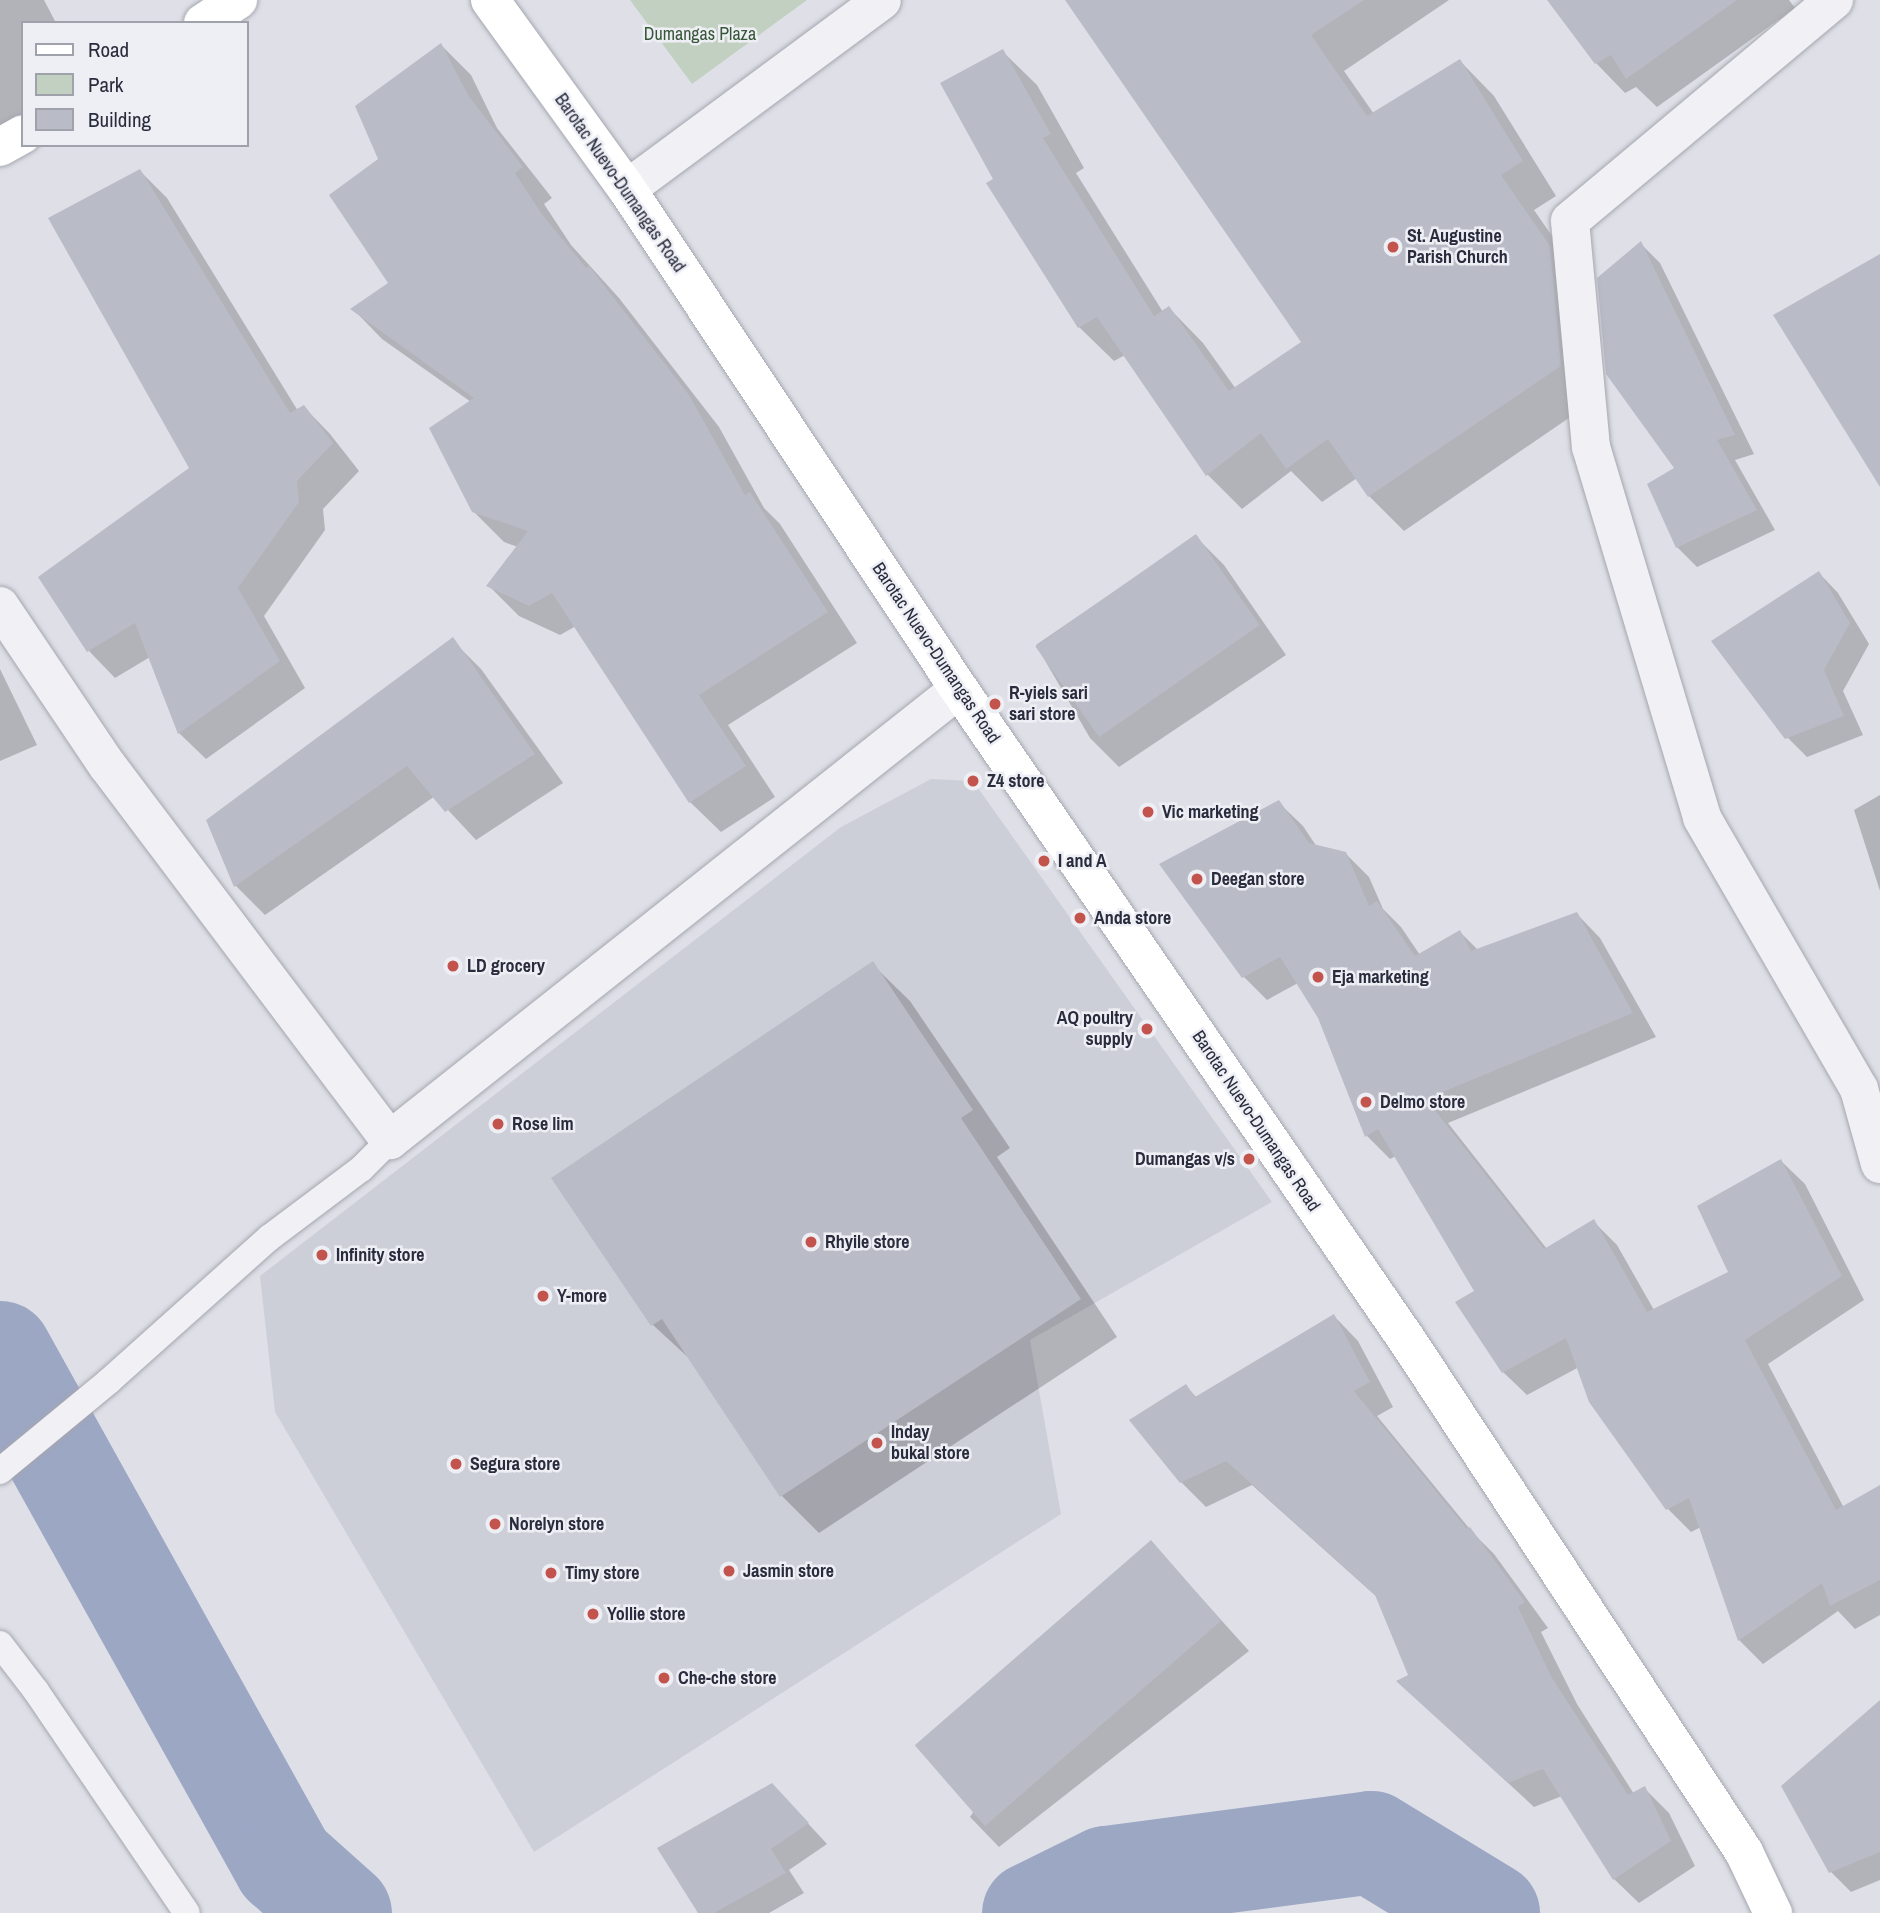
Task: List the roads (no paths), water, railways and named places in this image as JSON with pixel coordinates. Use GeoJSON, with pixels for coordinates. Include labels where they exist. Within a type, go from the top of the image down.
{"type":"FeatureCollection","features":[{"type":"Feature","properties":{"kind":"street"},"geometry":{"type":"LineString","coordinates":[[205,21],[238,0]]}},
{"type":"Feature","properties":{"kind":"street","name":"Barotac Nuevo-Dumangas Road"},"geometry":{"type":"LineString","coordinates":[[490,0],[627,189],[959,689],[1406,1340],[1744,1852],[1773,1913]]}},
{"type":"Feature","properties":{"kind":"street"},"geometry":{"type":"LineString","coordinates":[[627,189],[882,0]]}},
{"type":"Feature","properties":{"kind":"street"},"geometry":{"type":"LineString","coordinates":[[1834,0],[1570,221],[1591,447],[1702,818],[1869,1094],[1880,1164]]}},
{"type":"Feature","properties":{"kind":"street"},"geometry":{"type":"LineString","coordinates":[[0,148],[21,135]]}},
{"type":"Feature","properties":{"kind":"street"},"geometry":{"type":"LineString","coordinates":[[0,606],[107,765],[390,1140],[959,689]]}},
{"type":"Feature","properties":{"kind":"lane"},"geometry":{"type":"LineString","coordinates":[[6,1466],[109,1381],[269,1238],[361,1169],[390,1140]]}},
{"type":"Feature","properties":{"kind":"lane"},"geometry":{"type":"LineString","coordinates":[[0,1644],[36,1691],[187,1913]]}},
{"type":"Feature","properties":{"kind":"waterway"},"geometry":{"type":"LineString","coordinates":[[0,1352],[284,1863],[340,1913]]}},
{"type":"Feature","properties":{"kind":"waterway"},"geometry":{"type":"LineString","coordinates":[[1033,1913],[1106,1877],[1371,1842],[1488,1913]]}},
{"type":"Feature","properties":{"kind":"place","name":"St. Augustine Parish Church"},"geometry":{"type":"Point","coordinates":[1393,247]}},
{"type":"Feature","properties":{"kind":"place","name":"R-yiels sari sari store"},"geometry":{"type":"Point","coordinates":[995,704]}},
{"type":"Feature","properties":{"kind":"place","name":"Z4 store"},"geometry":{"type":"Point","coordinates":[973,781]}},
{"type":"Feature","properties":{"kind":"place","name":"Vic marketing"},"geometry":{"type":"Point","coordinates":[1148,812]}},
{"type":"Feature","properties":{"kind":"place","name":"I and A"},"geometry":{"type":"Point","coordinates":[1044,861]}},
{"type":"Feature","properties":{"kind":"place","name":"Deegan store"},"geometry":{"type":"Point","coordinates":[1197,879]}},
{"type":"Feature","properties":{"kind":"place","name":"Anda store"},"geometry":{"type":"Point","coordinates":[1080,918]}},
{"type":"Feature","properties":{"kind":"place","name":"LD grocery"},"geometry":{"type":"Point","coordinates":[453,966]}},
{"type":"Feature","properties":{"kind":"place","name":"Eja marketing"},"geometry":{"type":"Point","coordinates":[1318,977]}},
{"type":"Feature","properties":{"kind":"place","name":"AQ poultry supply"},"geometry":{"type":"Point","coordinates":[1147,1029]}},
{"type":"Feature","properties":{"kind":"place","name":"Delmo store"},"geometry":{"type":"Point","coordinates":[1366,1102]}},
{"type":"Feature","properties":{"kind":"place","name":"Rose lim"},"geometry":{"type":"Point","coordinates":[498,1124]}},
{"type":"Feature","properties":{"kind":"place","name":"Dumangas v/s"},"geometry":{"type":"Point","coordinates":[1249,1159]}},
{"type":"Feature","properties":{"kind":"place","name":"Rhyile store"},"geometry":{"type":"Point","coordinates":[811,1242]}},
{"type":"Feature","properties":{"kind":"place","name":"Infinity store"},"geometry":{"type":"Point","coordinates":[322,1255]}},
{"type":"Feature","properties":{"kind":"place","name":"Y-more"},"geometry":{"type":"Point","coordinates":[543,1296]}},
{"type":"Feature","properties":{"kind":"place","name":"Inday bukal store"},"geometry":{"type":"Point","coordinates":[877,1443]}},
{"type":"Feature","properties":{"kind":"place","name":"Segura store"},"geometry":{"type":"Point","coordinates":[456,1464]}},
{"type":"Feature","properties":{"kind":"place","name":"Norelyn store"},"geometry":{"type":"Point","coordinates":[495,1524]}},
{"type":"Feature","properties":{"kind":"place","name":"Jasmin store"},"geometry":{"type":"Point","coordinates":[729,1571]}},
{"type":"Feature","properties":{"kind":"place","name":"Timy store"},"geometry":{"type":"Point","coordinates":[551,1573]}},
{"type":"Feature","properties":{"kind":"place","name":"Yollie store"},"geometry":{"type":"Point","coordinates":[593,1614]}},
{"type":"Feature","properties":{"kind":"place","name":"Che-che store"},"geometry":{"type":"Point","coordinates":[664,1678]}},
{"type":"Feature","properties":{"kind":"park label","name":"Dumangas Plaza"},"geometry":{"type":"Point","coordinates":[700,34]}}]}
